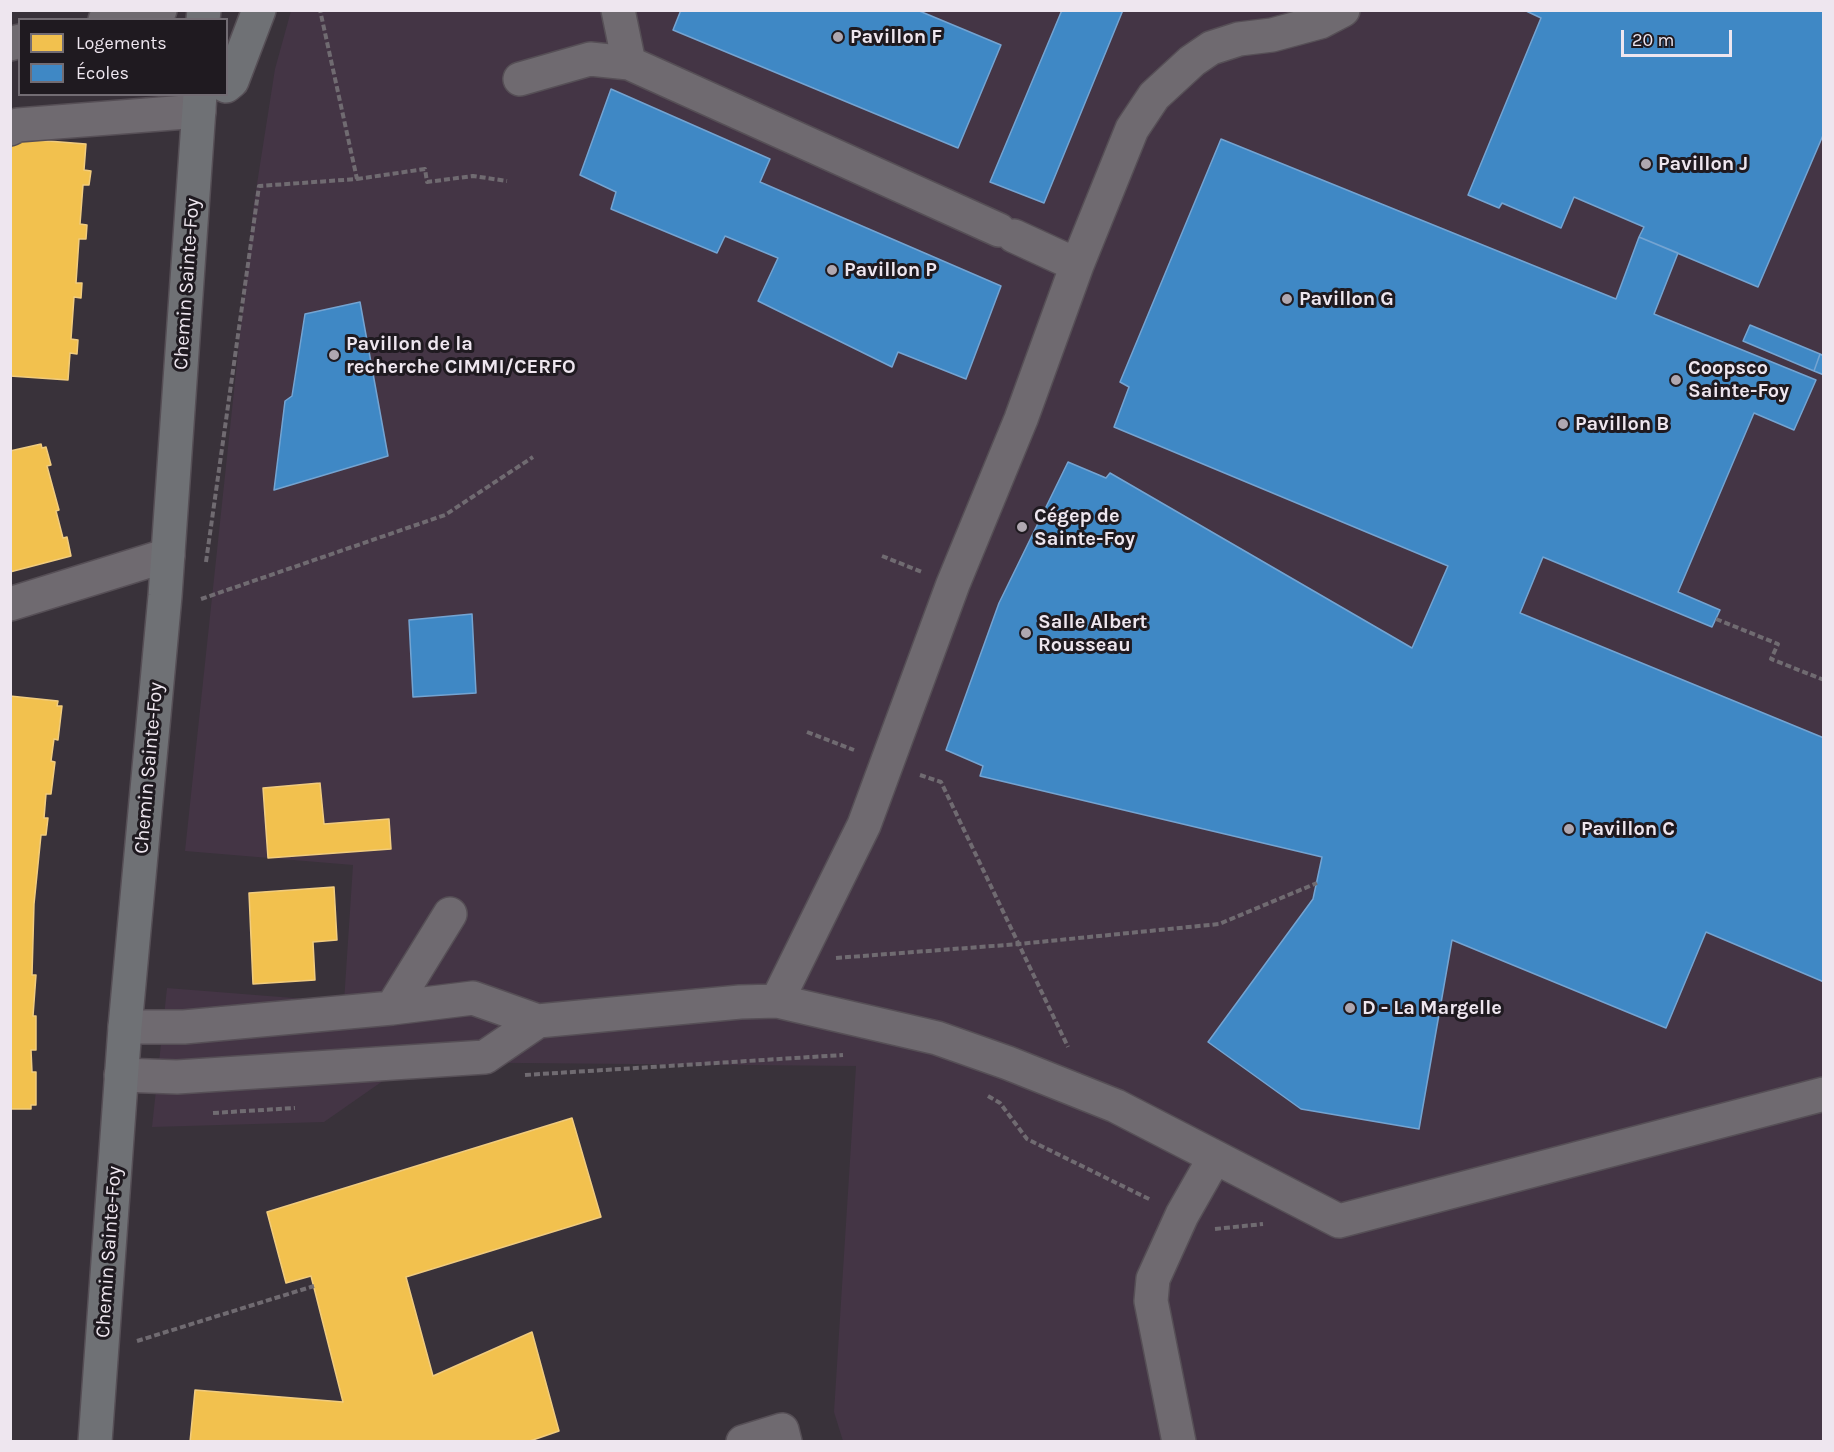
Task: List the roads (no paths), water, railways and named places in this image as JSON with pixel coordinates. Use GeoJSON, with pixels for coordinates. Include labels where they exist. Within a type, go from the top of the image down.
{"type":"FeatureCollection","features":[{"type":"Feature","properties":{"kind":"main road"},"geometry":{"type":"LineString","coordinates":[[228,84],[232,81],[259,10]]}},
{"type":"Feature","properties":{"kind":"main road","name":"Chemin Sainte-Foy"},"geometry":{"type":"LineString","coordinates":[[95,1442],[121,1075],[206,100]]}},
{"type":"Feature","properties":{"kind":"lane"},"geometry":{"type":"LineString","coordinates":[[116,18],[160,10]]}},
{"type":"Feature","properties":{"kind":"lane"},"geometry":{"type":"LineString","coordinates":[[618,10],[629,63]]}},
{"type":"Feature","properties":{"kind":"lane"},"geometry":{"type":"LineString","coordinates":[[777,1002],[864,825],[953,584],[1021,419],[1077,265],[1132,129],[1154,96],[1173,76],[1211,48],[1239,39],[1272,35],[1320,22],[1343,10]]}},
{"type":"Feature","properties":{"kind":"lane"},"geometry":{"type":"LineString","coordinates":[[520,79],[590,59],[629,63],[1077,265]]}},
{"type":"Feature","properties":{"kind":"lane"},"geometry":{"type":"LineString","coordinates":[[10,129],[18,125],[206,100]]}},
{"type":"Feature","properties":{"kind":"lane"},"geometry":{"type":"LineString","coordinates":[[10,604],[168,555]]}},
{"type":"Feature","properties":{"kind":"lane"},"geometry":{"type":"LineString","coordinates":[[392,1008],[450,914]]}},
{"type":"Feature","properties":{"kind":"lane"},"geometry":{"type":"LineString","coordinates":[[125,1027],[184,1027],[392,1008],[473,998],[538,1021],[740,1002],[777,1002],[937,1038],[1055,1082],[1116,1106],[1340,1221],[1824,1094]]}},
{"type":"Feature","properties":{"kind":"lane"},"geometry":{"type":"LineString","coordinates":[[121,1075],[177,1077],[485,1057],[538,1021]]}},
{"type":"Feature","properties":{"kind":"lane"},"geometry":{"type":"LineString","coordinates":[[1179,1442],[1151,1300],[1156,1271],[1182,1215],[1215,1157]]}},
{"type":"Feature","properties":{"kind":"lane"},"geometry":{"type":"LineString","coordinates":[[742,1442],[782,1430],[785,1442]]}},
{"type":"Feature","properties":{"kind":"place","name":"Pavillon F"},"geometry":{"type":"Point","coordinates":[838,37]}},
{"type":"Feature","properties":{"kind":"place","name":"Pavillon J"},"geometry":{"type":"Point","coordinates":[1646,164]}},
{"type":"Feature","properties":{"kind":"place","name":"Pavillon P"},"geometry":{"type":"Point","coordinates":[832,270]}},
{"type":"Feature","properties":{"kind":"place","name":"Pavillon G"},"geometry":{"type":"Point","coordinates":[1287,299]}},
{"type":"Feature","properties":{"kind":"place","name":"Pavillon de la recherche CIMMI/CERFO"},"geometry":{"type":"Point","coordinates":[334,355]}},
{"type":"Feature","properties":{"kind":"place","name":"Coopsco Sainte-Foy"},"geometry":{"type":"Point","coordinates":[1676,380]}},
{"type":"Feature","properties":{"kind":"place","name":"Pavillon B"},"geometry":{"type":"Point","coordinates":[1563,424]}},
{"type":"Feature","properties":{"kind":"place","name":"Cégep de Sainte-Foy"},"geometry":{"type":"Point","coordinates":[1022,527]}},
{"type":"Feature","properties":{"kind":"place","name":"Salle Albert Rousseau"},"geometry":{"type":"Point","coordinates":[1026,633]}},
{"type":"Feature","properties":{"kind":"place","name":"Pavillon C"},"geometry":{"type":"Point","coordinates":[1569,829]}},
{"type":"Feature","properties":{"kind":"place","name":"D - La Margelle"},"geometry":{"type":"Point","coordinates":[1350,1008]}}]}
